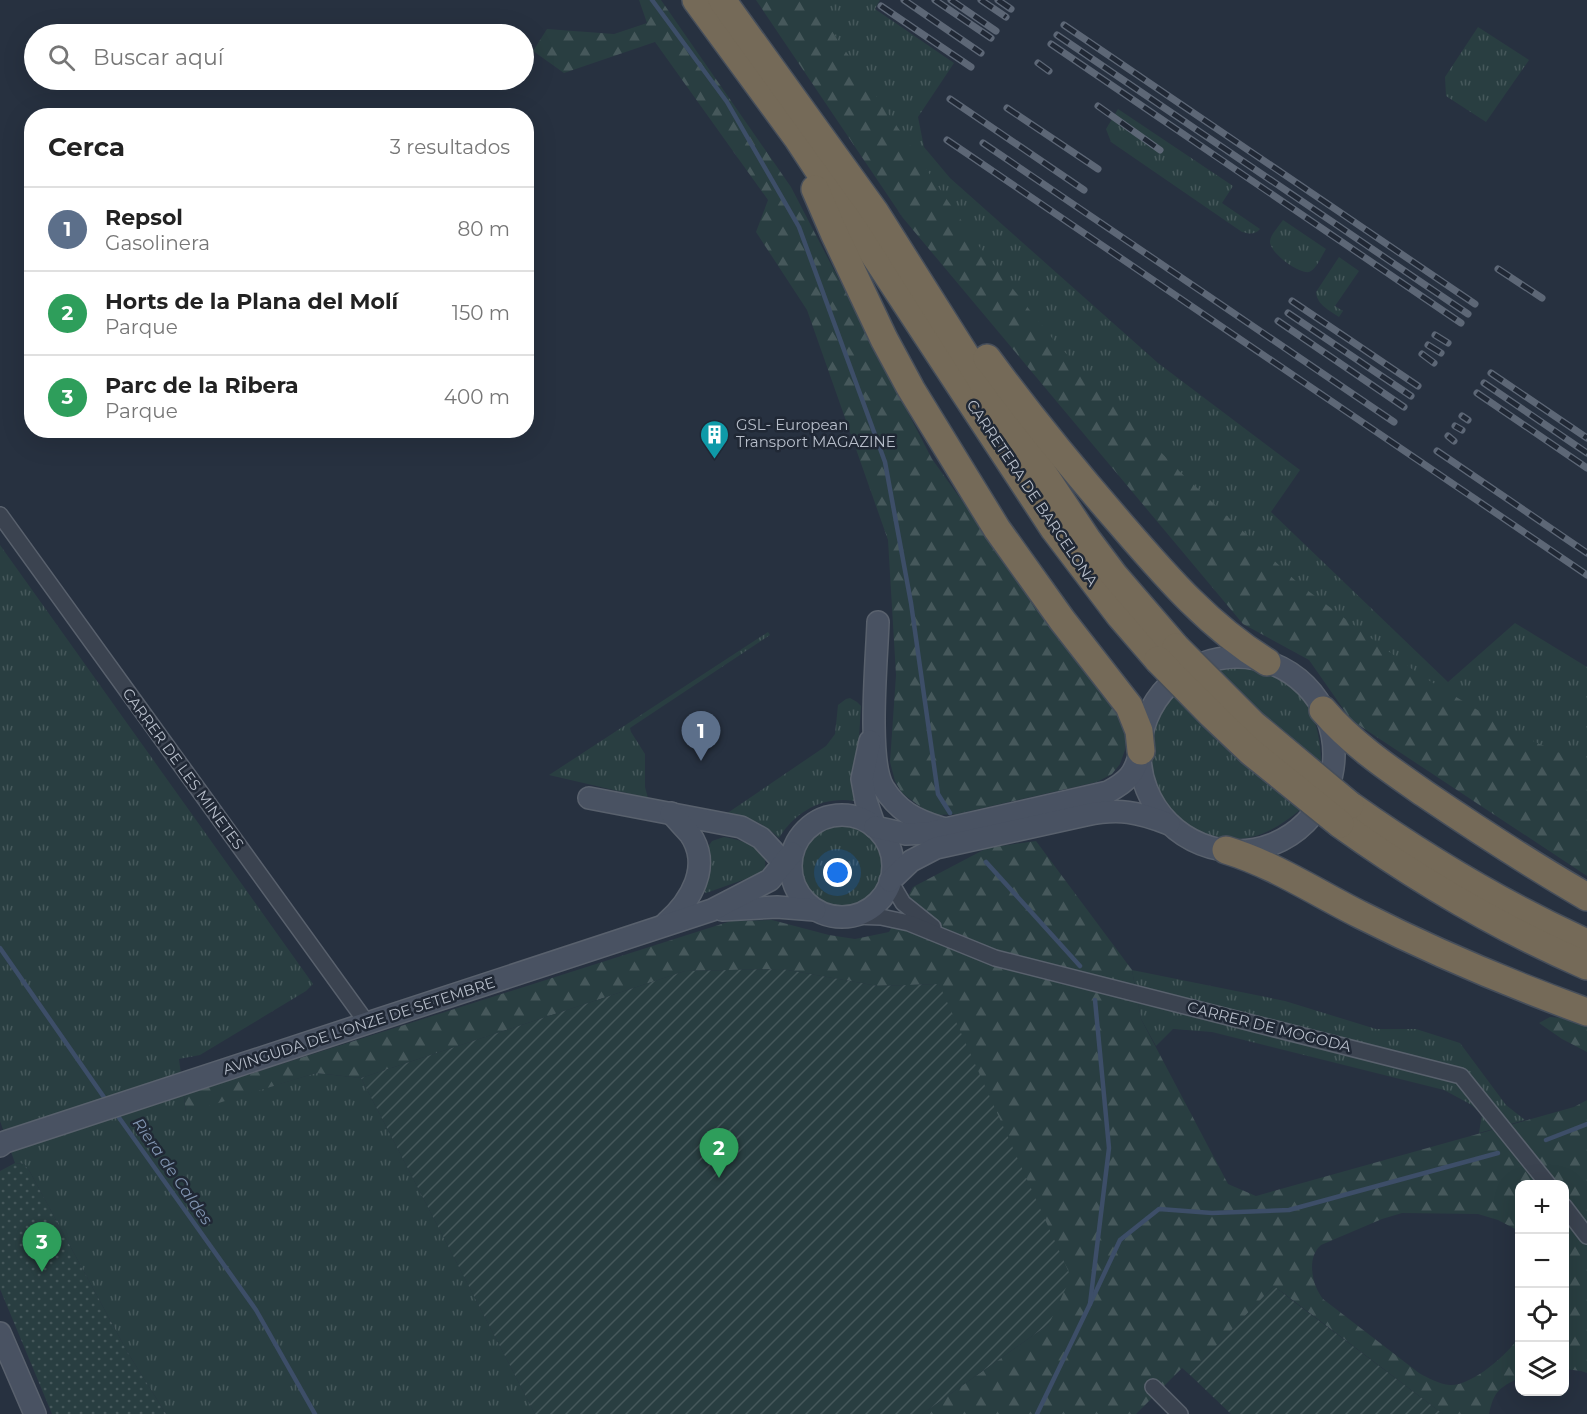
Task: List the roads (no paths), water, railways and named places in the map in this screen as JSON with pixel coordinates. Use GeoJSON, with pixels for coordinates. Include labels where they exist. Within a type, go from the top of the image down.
{"type":"FeatureCollection","features":[{"type":"Feature","properties":{"kind":"highway","name":"CARRETERA DE BARCELONA"},"geometry":{"type":"LineString","coordinates":[[696,0],[798,139],[1053,529],[1119,616],[1167,653]]}},
{"type":"Feature","properties":{"kind":"highway","name":"CARRETERA DE BARCELONA"},"geometry":{"type":"LineString","coordinates":[[722,0],[875,212],[985,386],[1087,539],[1212,716],[1251,752],[1345,815],[1536,919],[1587,943]]}},
{"type":"Feature","properties":{"kind":"highway"},"geometry":{"type":"LineString","coordinates":[[738,0],[759,29],[773,70]]}},
{"type":"Feature","properties":{"kind":"highway"},"geometry":{"type":"LineString","coordinates":[[798,139],[834,233],[884,339],[911,389],[997,530],[1062,620],[1129,706],[1139,731],[1141,751]]}},
{"type":"Feature","properties":{"kind":"highway"},"geometry":{"type":"LineString","coordinates":[[918,278],[936,294],[1060,452],[1165,574],[1202,613],[1227,635],[1267,662]]}},
{"type":"Feature","properties":{"kind":"highway"},"geometry":{"type":"LineString","coordinates":[[1323,710],[1353,741],[1400,776],[1494,840],[1587,897]]}},
{"type":"Feature","properties":{"kind":"highway","name":"CARRETERA DE BARCELONA"},"geometry":{"type":"LineString","coordinates":[[1345,815],[1404,869],[1468,908],[1517,934],[1587,966]]}},
{"type":"Feature","properties":{"kind":"highway"},"geometry":{"type":"LineString","coordinates":[[1226,850],[1258,860],[1359,914],[1440,953],[1587,1012]]}},
{"type":"Feature","properties":{"kind":"main road"},"geometry":{"type":"LineString","coordinates":[[878,622],[874,723],[878,770],[882,784],[903,811],[920,822],[948,829]]}},
{"type":"Feature","properties":{"kind":"main road"},"geometry":{"type":"LineString","coordinates":[[890,881],[911,861],[936,849],[1101,812],[1128,811],[1170,824],[1196,841],[1226,850],[1250,850],[1278,842],[1311,818],[1322,803],[1329,785],[1334,758],[1332,733],[1323,710],[1317,698],[1299,679],[1267,662],[1247,658],[1212,659],[1191,667],[1180,675],[1156,700],[1143,730],[1141,765],[1150,796],[1170,824]]}},
{"type":"Feature","properties":{"kind":"main road"},"geometry":{"type":"LineString","coordinates":[[874,723],[862,779],[866,801],[875,827],[885,839],[891,854],[890,881],[875,905],[854,916],[837,917],[815,910],[806,903],[795,888],[790,871],[788,859],[799,837],[812,825],[828,817],[846,815],[875,827],[906,834],[948,829],[1108,792],[1134,773],[1141,751]]}},
{"type":"Feature","properties":{"kind":"main road"},"geometry":{"type":"LineString","coordinates":[[589,798],[741,827],[761,838],[788,859]]}},
{"type":"Feature","properties":{"kind":"main road"},"geometry":{"type":"LineString","coordinates":[[661,927],[678,913],[689,898],[699,871],[696,846],[690,834],[671,813]]}},
{"type":"Feature","properties":{"kind":"main road","name":"AVINGUDA DE L'ONZE DE SETEMBRE"},"geometry":{"type":"LineString","coordinates":[[2,1143],[712,910],[763,884],[788,859]]}},
{"type":"Feature","properties":{"kind":"main road","name":"AVINGUDA DE L'ONZE DE SETEMBRE"},"geometry":{"type":"LineString","coordinates":[[712,910],[777,907],[815,910]]}},
{"type":"Feature","properties":{"kind":"main road"},"geometry":{"type":"LineString","coordinates":[[0,1333],[35,1414]]}},
{"type":"Feature","properties":{"kind":"street","name":"CARRER DE LES MINETES"},"geometry":{"type":"LineString","coordinates":[[0,515],[367,1023]]}},
{"type":"Feature","properties":{"kind":"street","name":"CARRER DE MOGODA"},"geometry":{"type":"LineString","coordinates":[[890,881],[903,903],[945,936],[967,948],[995,958],[1461,1076],[1544,1180]]}},
{"type":"Feature","properties":{"kind":"street","name":"CARRER DE MOGODA"},"geometry":{"type":"LineString","coordinates":[[854,916],[895,919],[945,936]]}},
{"type":"Feature","properties":{"kind":"street"},"geometry":{"type":"LineString","coordinates":[[1569,1213],[1587,1236]]}},
{"type":"Feature","properties":{"kind":"street"},"geometry":{"type":"LineString","coordinates":[[1153,1387],[1180,1414]]}},
{"type":"Feature","properties":{"kind":"waterway"},"geometry":{"type":"LineString","coordinates":[[652,0],[727,102],[799,227],[885,462],[911,603],[938,794],[950,813]]}},
{"type":"Feature","properties":{"kind":"waterway"},"geometry":{"type":"LineString","coordinates":[[986,862],[1080,966]]}},
{"type":"Feature","properties":{"kind":"waterway","name":"Riera de Caldes"},"geometry":{"type":"LineString","coordinates":[[0,948],[108,1103]]}},
{"type":"Feature","properties":{"kind":"waterway"},"geometry":{"type":"LineString","coordinates":[[1037,1414],[1090,1304],[1109,1148],[1095,1000]]}},
{"type":"Feature","properties":{"kind":"waterway","name":"Riera de Caldes"},"geometry":{"type":"LineString","coordinates":[[115,1112],[256,1310],[315,1414]]}},
{"type":"Feature","properties":{"kind":"waterway"},"geometry":{"type":"LineString","coordinates":[[1546,1140],[1587,1124]]}},
{"type":"Feature","properties":{"kind":"waterway"},"geometry":{"type":"LineString","coordinates":[[1090,1304],[1120,1240],[1159,1209],[1212,1213],[1289,1210],[1498,1153]]}},
{"type":"Feature","properties":{"kind":"railway"},"geometry":{"type":"LineString","coordinates":[[904,0],[981,53]]}},
{"type":"Feature","properties":{"kind":"railway"},"geometry":{"type":"LineString","coordinates":[[935,0],[991,38]]}},
{"type":"Feature","properties":{"kind":"railway"},"geometry":{"type":"LineString","coordinates":[[951,0],[996,31]]}},
{"type":"Feature","properties":{"kind":"railway"},"geometry":{"type":"LineString","coordinates":[[981,0],[1006,17]]}},
{"type":"Feature","properties":{"kind":"railway"},"geometry":{"type":"LineString","coordinates":[[998,0],[1011,9]]}},
{"type":"Feature","properties":{"kind":"railway"},"geometry":{"type":"LineString","coordinates":[[881,6],[971,67]]}},
{"type":"Feature","properties":{"kind":"railway"},"geometry":{"type":"LineString","coordinates":[[1064,25],[1475,304]]}},
{"type":"Feature","properties":{"kind":"railway"},"geometry":{"type":"LineString","coordinates":[[1057,35],[1468,314]]}},
{"type":"Feature","properties":{"kind":"railway"},"geometry":{"type":"LineString","coordinates":[[1051,44],[1461,323]]}},
{"type":"Feature","properties":{"kind":"railway"},"geometry":{"type":"LineString","coordinates":[[1038,63],[1049,71]]}},
{"type":"Feature","properties":{"kind":"railway"},"geometry":{"type":"LineString","coordinates":[[950,99],[1084,190]]}},
{"type":"Feature","properties":{"kind":"railway"},"geometry":{"type":"LineString","coordinates":[[1098,106],[1160,150]]}},
{"type":"Feature","properties":{"kind":"railway"},"geometry":{"type":"LineString","coordinates":[[1007,108],[1098,169]]}},
{"type":"Feature","properties":{"kind":"railway"},"geometry":{"type":"LineString","coordinates":[[947,140],[1587,575]]}},
{"type":"Feature","properties":{"kind":"railway"},"geometry":{"type":"LineString","coordinates":[[983,143],[1394,422]]}},
{"type":"Feature","properties":{"kind":"railway"},"geometry":{"type":"LineString","coordinates":[[1498,269],[1542,298]]}},
{"type":"Feature","properties":{"kind":"railway"},"geometry":{"type":"LineString","coordinates":[[1292,301],[1418,386]]}},
{"type":"Feature","properties":{"kind":"railway"},"geometry":{"type":"LineString","coordinates":[[1288,313],[1411,396]]}},
{"type":"Feature","properties":{"kind":"railway"},"geometry":{"type":"LineString","coordinates":[[1278,321],[1404,407]]}},
{"type":"Feature","properties":{"kind":"railway"},"geometry":{"type":"LineString","coordinates":[[1435,335],[1448,343]]}},
{"type":"Feature","properties":{"kind":"railway"},"geometry":{"type":"LineString","coordinates":[[1428,345],[1441,353]]}},
{"type":"Feature","properties":{"kind":"railway"},"geometry":{"type":"LineString","coordinates":[[1422,354],[1434,363]]}},
{"type":"Feature","properties":{"kind":"railway"},"geometry":{"type":"LineString","coordinates":[[1491,373],[1587,438]]}},
{"type":"Feature","properties":{"kind":"railway"},"geometry":{"type":"LineString","coordinates":[[1484,383],[1587,453]]}},
{"type":"Feature","properties":{"kind":"railway"},"geometry":{"type":"LineString","coordinates":[[1477,393],[1587,468]]}},
{"type":"Feature","properties":{"kind":"railway"},"geometry":{"type":"LineString","coordinates":[[1462,416],[1468,420]]}},
{"type":"Feature","properties":{"kind":"railway"},"geometry":{"type":"LineString","coordinates":[[1455,426],[1462,430]]}},
{"type":"Feature","properties":{"kind":"railway"},"geometry":{"type":"LineString","coordinates":[[1448,436],[1454,441]]}},
{"type":"Feature","properties":{"kind":"railway"},"geometry":{"type":"LineString","coordinates":[[1437,451],[1587,553]]}},
{"type":"Feature","properties":{"kind":"place","name":"GSL- European Transport MAGAZINE"},"geometry":{"type":"Point","coordinates":[715,460]}},
{"type":"Feature","properties":{"kind":"place","name":"Repsol"},"geometry":{"type":"Point","coordinates":[701,761]}},
{"type":"Feature","properties":{"kind":"place","name":"Horts de la Plana del Molí"},"geometry":{"type":"Point","coordinates":[719,1178]}},
{"type":"Feature","properties":{"kind":"place","name":"Parc de la Ribera"},"geometry":{"type":"Point","coordinates":[42,1272]}}]}
